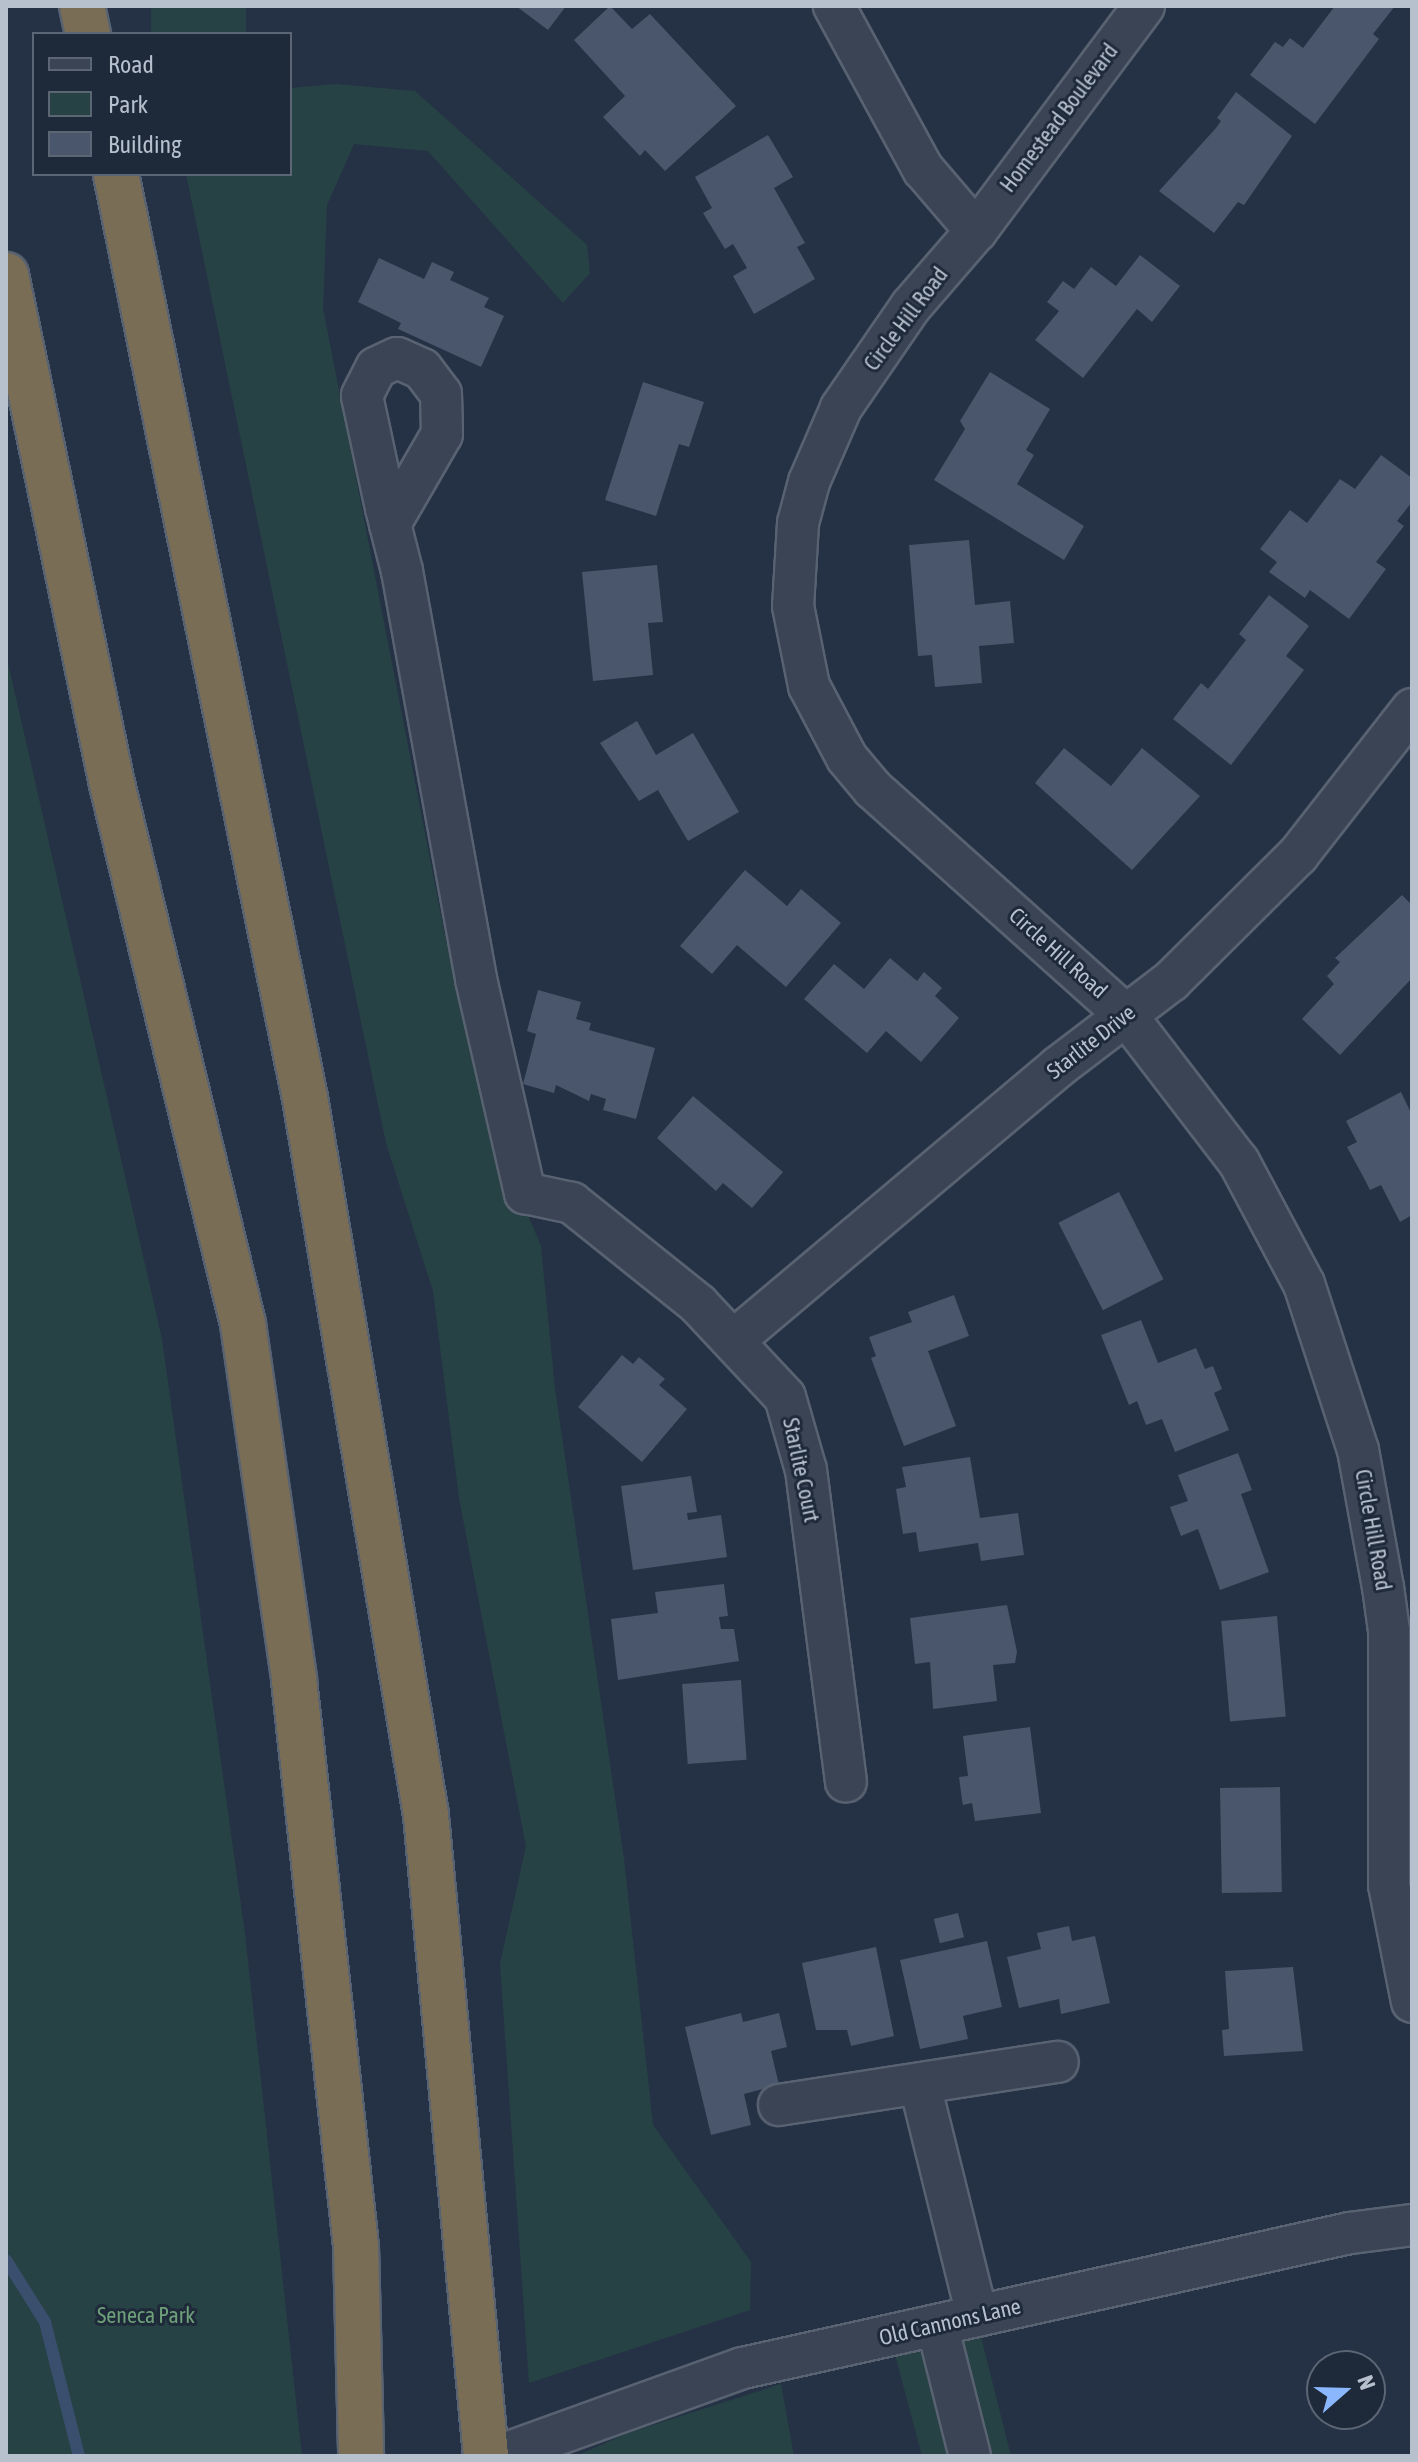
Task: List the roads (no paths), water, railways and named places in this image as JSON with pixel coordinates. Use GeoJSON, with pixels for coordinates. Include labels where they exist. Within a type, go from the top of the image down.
{"type":"FeatureCollection","features":[{"type":"Feature","properties":{"kind":"highway"},"geometry":{"type":"LineString","coordinates":[[82,6],[88,32]]}},
{"type":"Feature","properties":{"kind":"highway"},"geometry":{"type":"LineString","coordinates":[[116,176],[305,1098],[426,1815],[489,2444]]}},
{"type":"Feature","properties":{"kind":"highway"},"geometry":{"type":"LineString","coordinates":[[6,275],[112,784],[243,1324],[294,1680],[354,2230],[361,2456]]}},
{"type":"Feature","properties":{"kind":"street"},"geometry":{"type":"LineString","coordinates":[[834,6],[923,169],[976,231]]}},
{"type":"Feature","properties":{"kind":"street","name":"Homestead Boulevard"},"geometry":{"type":"LineString","coordinates":[[976,231],[1144,6]]}},
{"type":"Feature","properties":{"kind":"street","name":"Circle Hill Road"},"geometry":{"type":"LineString","coordinates":[[976,231],[878,351],[841,408],[809,482],[793,564],[799,647],[826,724],[873,789],[1126,1015],[1239,1162],[1304,1284],[1398,1580],[1389,1631],[1389,1885],[1412,2002]]}},
{"type":"Feature","properties":{"kind":"street","name":"Starlite Court"},"geometry":{"type":"LineString","coordinates":[[390,524],[476,979],[525,1193],[572,1203],[698,1304],[785,1397],[799,1445],[846,1781]]}},
{"type":"Feature","properties":{"kind":"street","name":"Starlite Drive"},"geometry":{"type":"LineString","coordinates":[[734,1340],[1126,1015],[1245,912],[1298,855],[1412,709]]}},
{"type":"Feature","properties":{"kind":"street"},"geometry":{"type":"LineString","coordinates":[[779,2105],[1058,2062]]}},
{"type":"Feature","properties":{"kind":"street"},"geometry":{"type":"LineString","coordinates":[[920,2085],[977,2316]]}},
{"type":"Feature","properties":{"kind":"street","name":"Old Cannons Lane"},"geometry":{"type":"LineString","coordinates":[[489,2444],[743,2368],[1350,2233],[1412,2225]]}},
{"type":"Feature","properties":{"kind":"street"},"geometry":{"type":"LineString","coordinates":[[937,2325],[970,2456]]}},
{"type":"Feature","properties":{"kind":"waterway"},"geometry":{"type":"LineString","coordinates":[[6,2260],[45,2322],[79,2456]]}},
{"type":"Feature","properties":{"kind":"park label","name":"Seneca Park"},"geometry":{"type":"Point","coordinates":[146,2316]}}]}
